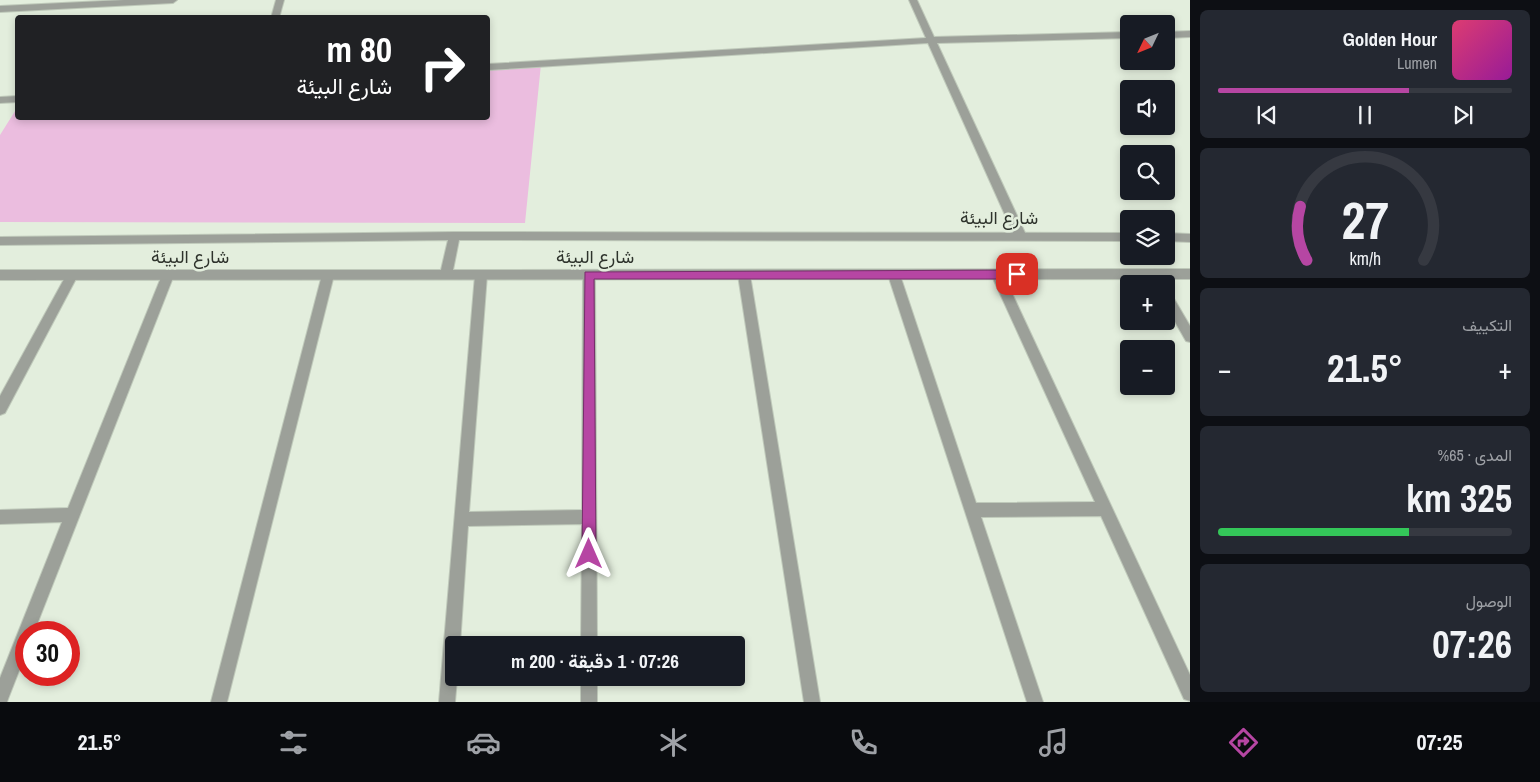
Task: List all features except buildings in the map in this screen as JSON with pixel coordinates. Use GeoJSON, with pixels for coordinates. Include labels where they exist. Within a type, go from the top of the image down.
{"type":"FeatureCollection","features":[{"type":"Feature","properties":{"kind":"street"},"geometry":{"type":"LineString","coordinates":[[0,9],[173,0]]}},
{"type":"Feature","properties":{"kind":"street"},"geometry":{"type":"LineString","coordinates":[[276,15],[280,0]]}},
{"type":"Feature","properties":{"kind":"street"},"geometry":{"type":"LineString","coordinates":[[913,0],[1020,235]]}},
{"type":"Feature","properties":{"kind":"street"},"geometry":{"type":"LineString","coordinates":[[1175,35],[1190,34]]}},
{"type":"Feature","properties":{"kind":"street"},"geometry":{"type":"LineString","coordinates":[[490,67],[932,40],[1120,36]]}},
{"type":"Feature","properties":{"kind":"street"},"geometry":{"type":"LineString","coordinates":[[0,100],[15,98]]}},
{"type":"Feature","properties":{"kind":"street"},"geometry":{"type":"LineString","coordinates":[[446,275],[454,236]]}},
{"type":"Feature","properties":{"kind":"street","name":"شارع البيئة"},"geometry":{"type":"LineString","coordinates":[[0,241],[454,236],[1120,236]]}},
{"type":"Feature","properties":{"kind":"street"},"geometry":{"type":"LineString","coordinates":[[1175,237],[1190,238]]}},
{"type":"Feature","properties":{"kind":"street"},"geometry":{"type":"LineString","coordinates":[[744,274],[812,702]]}},
{"type":"Feature","properties":{"kind":"street"},"geometry":{"type":"LineString","coordinates":[[997,274],[1190,693]]}},
{"type":"Feature","properties":{"kind":"street","name":"شارع البيئة"},"geometry":{"type":"LineString","coordinates":[[0,275],[997,274],[1120,278]]}},
{"type":"Feature","properties":{"kind":"street","name":"شارع البيئة"},"geometry":{"type":"LineString","coordinates":[[1175,276],[1190,274]]}},
{"type":"Feature","properties":{"kind":"street"},"geometry":{"type":"LineString","coordinates":[[0,409],[72,275]]}},
{"type":"Feature","properties":{"kind":"street"},"geometry":{"type":"LineString","coordinates":[[31,621],[168,275]]}},
{"type":"Feature","properties":{"kind":"street"},"geometry":{"type":"LineString","coordinates":[[219,702],[328,275]]}},
{"type":"Feature","properties":{"kind":"street"},"geometry":{"type":"LineString","coordinates":[[447,702],[481,275]]}},
{"type":"Feature","properties":{"kind":"street"},"geometry":{"type":"LineString","coordinates":[[589,275],[589,636]]}},
{"type":"Feature","properties":{"kind":"street"},"geometry":{"type":"LineString","coordinates":[[894,275],[1036,702]]}},
{"type":"Feature","properties":{"kind":"street"},"geometry":{"type":"LineString","coordinates":[[1175,311],[1190,337]]}},
{"type":"Feature","properties":{"kind":"street"},"geometry":{"type":"LineString","coordinates":[[972,510],[1105,509]]}},
{"type":"Feature","properties":{"kind":"street"},"geometry":{"type":"LineString","coordinates":[[0,517],[73,515]]}},
{"type":"Feature","properties":{"kind":"street"},"geometry":{"type":"LineString","coordinates":[[462,519],[589,517]]}},
{"type":"Feature","properties":{"kind":"street"},"geometry":{"type":"LineString","coordinates":[[0,699],[15,661]]}},
{"type":"Feature","properties":{"kind":"street"},"geometry":{"type":"LineString","coordinates":[[590,686],[590,702]]}},
{"type":"Feature","properties":{"kind":"shaded area"},"geometry":{"type":"Polygon","coordinates":[[[541,64],[525,223],[0,222],[0,135],[15,111],[15,120],[490,120],[490,67],[541,64]]]}},
{"type":"Feature","properties":{"kind":"route"},"geometry":{"type":"LineString","coordinates":[[589,554],[589,275],[1017,274]]}}]}
